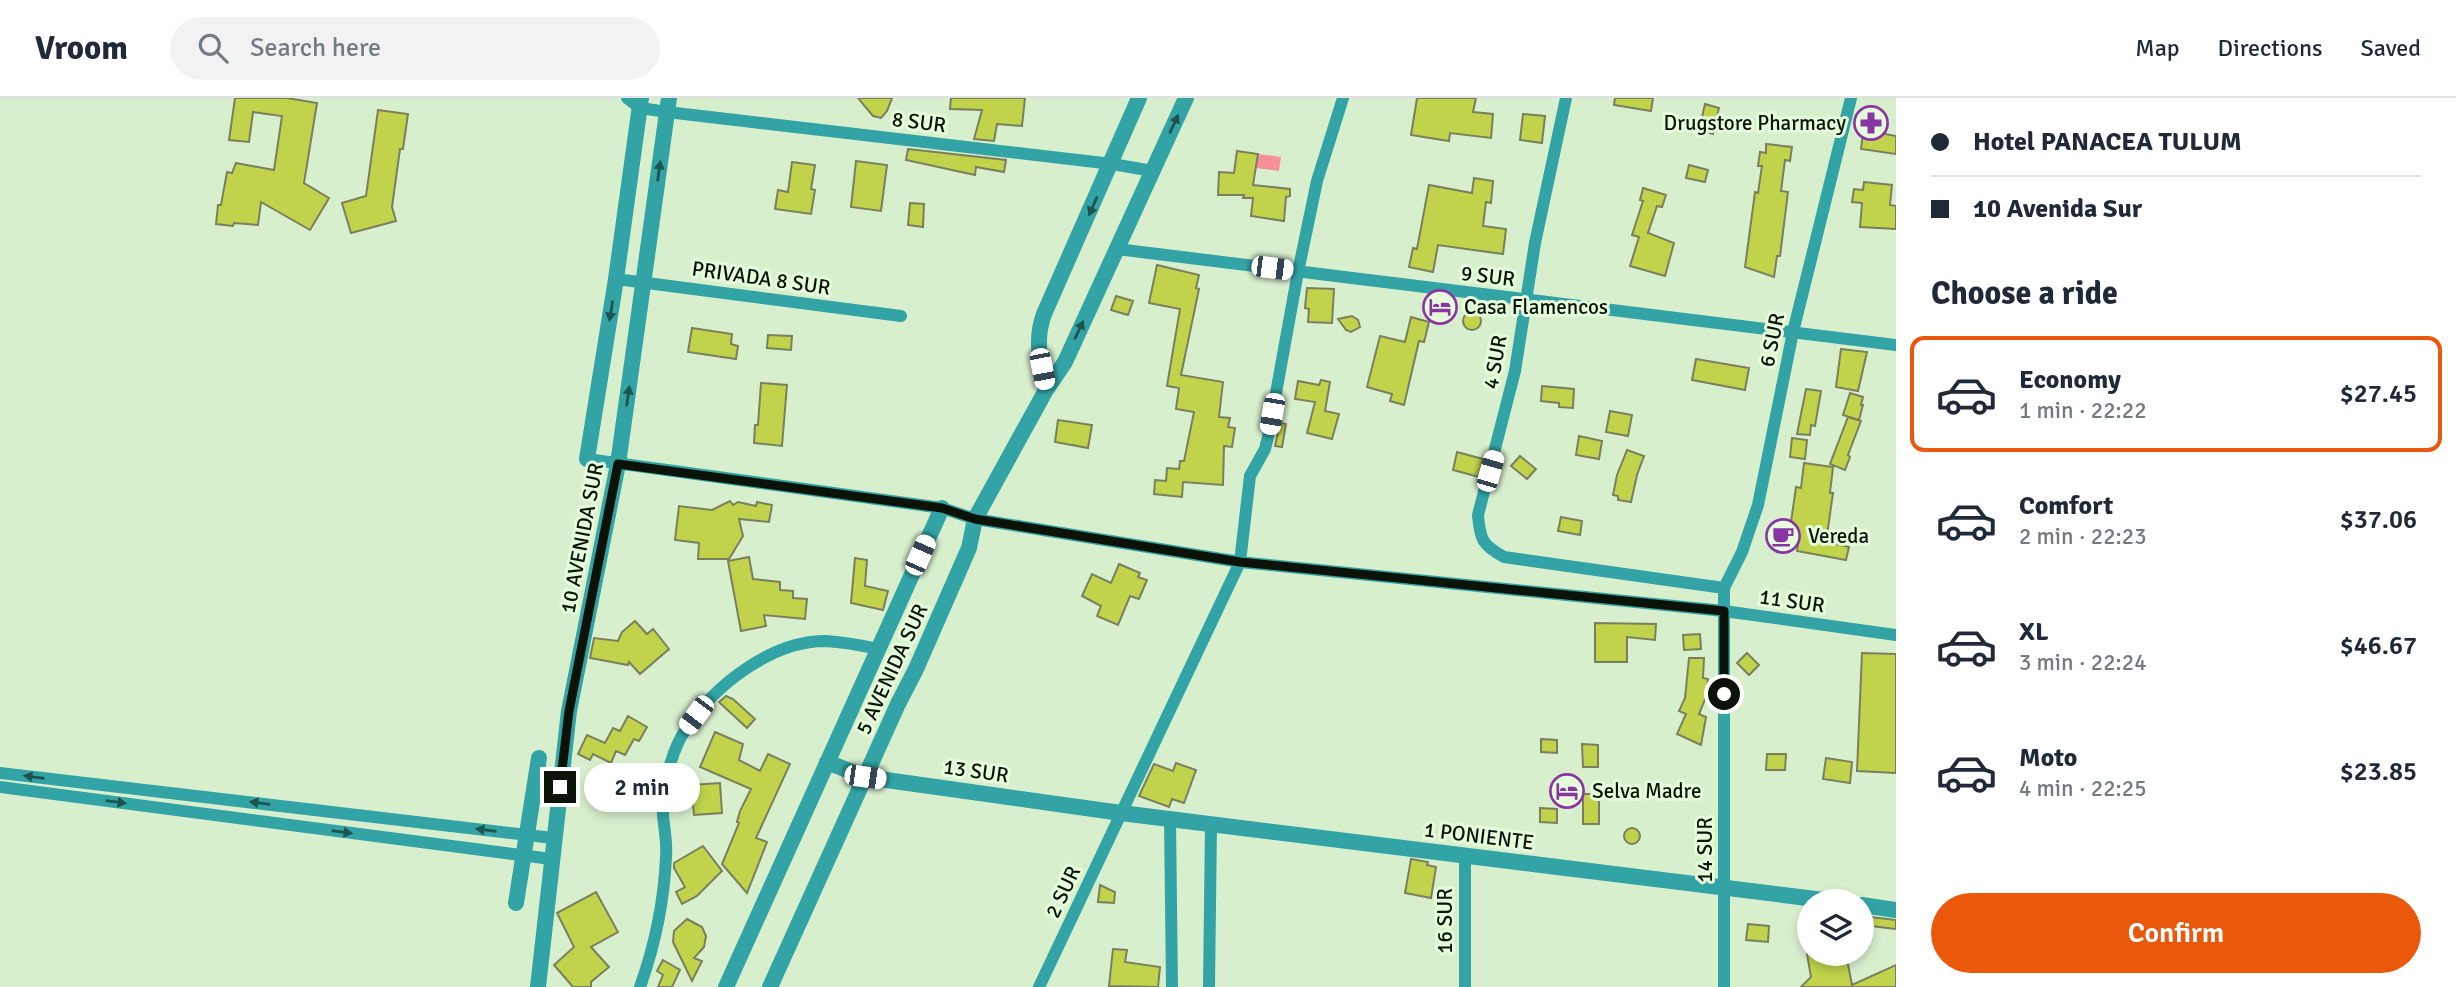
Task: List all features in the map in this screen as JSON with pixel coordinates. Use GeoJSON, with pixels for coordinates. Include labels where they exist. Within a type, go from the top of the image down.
{"type":"FeatureCollection","features":[{"type":"Feature","properties":{"kind":"street"},"geometry":{"type":"LineString","coordinates":[[1046,390],[1037,333],[1139,98]]}},
{"type":"Feature","properties":{"kind":"street","name":"5 AVENIDA SUR"},"geometry":{"type":"LineString","coordinates":[[771,987],[969,548],[975,519],[1046,390],[1065,362],[1186,98]]}},
{"type":"Feature","properties":{"kind":"street","name":"2 SUR"},"geometry":{"type":"LineString","coordinates":[[1039,987],[1240,562],[1250,476],[1268,438],[1298,272],[1322,160],[1343,98]]}},
{"type":"Feature","properties":{"kind":"street","name":"4 SUR"},"geometry":{"type":"LineString","coordinates":[[1566,98],[1525,300],[1515,370],[1478,514],[1480,533],[1488,548],[1504,557],[1724,588]]}},
{"type":"Feature","properties":{"kind":"street","name":"6 SUR"},"geometry":{"type":"LineString","coordinates":[[1724,588],[1742,552],[1758,505],[1793,332],[1851,98]]}},
{"type":"Feature","properties":{"kind":"street"},"geometry":{"type":"LineString","coordinates":[[587,459],[616,279],[636,101]]}},
{"type":"Feature","properties":{"kind":"street","name":"8 SUR"},"geometry":{"type":"LineString","coordinates":[[636,101],[1153,171]]}},
{"type":"Feature","properties":{"kind":"street","name":"10 AVENIDA SUR"},"geometry":{"type":"LineString","coordinates":[[538,987],[569,711],[618,464],[668,105]]}},
{"type":"Feature","properties":{"kind":"street","name":"9 SUR"},"geometry":{"type":"LineString","coordinates":[[1116,249],[1896,345]]}},
{"type":"Feature","properties":{"kind":"street","name":"PRIVADA 8 SUR"},"geometry":{"type":"LineString","coordinates":[[616,279],[901,316]]}},
{"type":"Feature","properties":{"kind":"street","name":"11 SUR"},"geometry":{"type":"LineString","coordinates":[[587,459],[942,508],[975,519],[1240,562],[1724,611],[1896,635]]}},
{"type":"Feature","properties":{"kind":"street"},"geometry":{"type":"LineString","coordinates":[[726,987],[942,508]]}},
{"type":"Feature","properties":{"kind":"street","name":"14 SUR"},"geometry":{"type":"LineString","coordinates":[[1724,588],[1724,987]]}},
{"type":"Feature","properties":{"kind":"street"},"geometry":{"type":"LineString","coordinates":[[640,987],[651,958],[667,855],[663,795],[673,756],[684,731],[707,700],[728,681],[770,655],[823,641],[878,649]]}},
{"type":"Feature","properties":{"kind":"street"},"geometry":{"type":"LineString","coordinates":[[516,903],[539,758]]}},
{"type":"Feature","properties":{"kind":"street","name":"13 SUR"},"geometry":{"type":"LineString","coordinates":[[827,762],[865,777],[1121,813]]}},
{"type":"Feature","properties":{"kind":"street"},"geometry":{"type":"LineString","coordinates":[[0,773],[554,838]]}},
{"type":"Feature","properties":{"kind":"street"},"geometry":{"type":"LineString","coordinates":[[0,787],[551,859]]}},
{"type":"Feature","properties":{"kind":"street","name":"1 PONIENTE"},"geometry":{"type":"LineString","coordinates":[[1121,813],[1797,896]]}},
{"type":"Feature","properties":{"kind":"street"},"geometry":{"type":"LineString","coordinates":[[1170,819],[1172,987]]}},
{"type":"Feature","properties":{"kind":"street"},"geometry":{"type":"LineString","coordinates":[[1209,987],[1210,824]]}},
{"type":"Feature","properties":{"kind":"street","name":"16 SUR"},"geometry":{"type":"LineString","coordinates":[[1465,855],[1465,987]]}},
{"type":"Feature","properties":{"kind":"street"},"geometry":{"type":"LineString","coordinates":[[1874,907],[1896,910]]}},
{"type":"Feature","properties":{"kind":"shaded area"},"geometry":{"type":"Polygon","coordinates":[[[1258,154],[1281,157],[1279,171],[1256,168],[1258,154]]]}},
{"type":"Feature","properties":{"kind":"building"},"geometry":{"type":"Polygon","coordinates":[[[235,98],[287,98],[317,103],[304,183],[329,198],[310,230],[261,202],[258,225],[216,224],[227,172],[232,173],[236,163],[274,170],[282,116],[253,112],[249,142],[229,140],[235,98]]]}},
{"type":"Feature","properties":{"kind":"building"},"geometry":{"type":"Polygon","coordinates":[[[858,98],[892,98],[881,118],[873,116],[858,98]]]}},
{"type":"Feature","properties":{"kind":"building"},"geometry":{"type":"Polygon","coordinates":[[[951,98],[1025,98],[1022,126],[997,124],[994,141],[974,139],[982,110],[950,109],[951,98]]]}},
{"type":"Feature","properties":{"kind":"building"},"geometry":{"type":"Polygon","coordinates":[[[1417,98],[1476,98],[1473,112],[1493,114],[1491,138],[1450,133],[1449,141],[1411,135],[1417,98]]]}},
{"type":"Feature","properties":{"kind":"building"},"geometry":{"type":"Polygon","coordinates":[[[1615,98],[1653,98],[1651,111],[1614,105],[1615,98]]]}},
{"type":"Feature","properties":{"kind":"building"},"geometry":{"type":"Polygon","coordinates":[[[1705,104],[1719,108],[1713,134],[1699,130],[1705,104]]]}},
{"type":"Feature","properties":{"kind":"building"},"geometry":{"type":"Polygon","coordinates":[[[378,110],[408,114],[392,207],[396,221],[351,233],[342,203],[366,196],[378,110]]]}},
{"type":"Feature","properties":{"kind":"building"},"geometry":{"type":"Polygon","coordinates":[[[1523,114],[1545,116],[1542,143],[1520,140],[1523,114]]]}},
{"type":"Feature","properties":{"kind":"building"},"geometry":{"type":"Polygon","coordinates":[[[1865,117],[1887,120],[1885,134],[1896,136],[1896,154],[1861,149],[1865,117]]]}},
{"type":"Feature","properties":{"kind":"building"},"geometry":{"type":"Polygon","coordinates":[[[1766,144],[1792,147],[1790,161],[1785,160],[1781,191],[1788,192],[1780,256],[1777,256],[1774,277],[1745,267],[1755,192],[1758,193],[1762,166],[1758,166],[1760,152],[1766,153],[1766,144]]]}},
{"type":"Feature","properties":{"kind":"building"},"geometry":{"type":"Polygon","coordinates":[[[908,149],[1006,160],[1004,172],[976,167],[975,175],[906,160],[908,149]]]}},
{"type":"Feature","properties":{"kind":"building"},"geometry":{"type":"Polygon","coordinates":[[[1237,151],[1258,154],[1253,185],[1290,189],[1290,196],[1286,197],[1284,221],[1251,216],[1253,198],[1243,198],[1244,195],[1218,195],[1219,172],[1234,173],[1237,151]]]}},
{"type":"Feature","properties":{"kind":"building"},"geometry":{"type":"Polygon","coordinates":[[[856,161],[887,165],[881,211],[851,207],[856,161]]]}},
{"type":"Feature","properties":{"kind":"building"},"geometry":{"type":"Polygon","coordinates":[[[792,162],[815,165],[811,214],[775,209],[778,190],[788,192],[792,162]]]}},
{"type":"Feature","properties":{"kind":"building"},"geometry":{"type":"Polygon","coordinates":[[[1689,165],[1708,170],[1705,182],[1686,178],[1689,165]]]}},
{"type":"Feature","properties":{"kind":"building"},"geometry":{"type":"Polygon","coordinates":[[[1474,178],[1493,181],[1491,203],[1486,202],[1483,226],[1506,229],[1503,254],[1438,245],[1433,272],[1409,267],[1413,248],[1417,249],[1429,185],[1472,193],[1474,178]]]}},
{"type":"Feature","properties":{"kind":"building"},"geometry":{"type":"Polygon","coordinates":[[[1864,182],[1892,185],[1890,205],[1896,206],[1896,229],[1860,227],[1862,203],[1852,202],[1854,189],[1863,190],[1864,182]]]}},
{"type":"Feature","properties":{"kind":"building"},"geometry":{"type":"Polygon","coordinates":[[[1643,188],[1666,195],[1662,207],[1657,206],[1648,233],[1674,243],[1665,276],[1630,266],[1639,237],[1632,235],[1643,201],[1640,200],[1643,188]]]}},
{"type":"Feature","properties":{"kind":"building"},"geometry":{"type":"Polygon","coordinates":[[[910,203],[924,204],[923,227],[908,225],[910,203]]]}},
{"type":"Feature","properties":{"kind":"building"},"geometry":{"type":"Polygon","coordinates":[[[1157,265],[1199,275],[1196,288],[1199,289],[1181,375],[1223,382],[1219,417],[1230,418],[1228,427],[1235,428],[1232,447],[1224,446],[1223,485],[1183,482],[1182,497],[1154,494],[1155,480],[1166,481],[1167,468],[1179,469],[1180,461],[1184,461],[1194,412],[1176,409],[1179,388],[1167,386],[1180,309],[1149,303],[1157,265]]]}},
{"type":"Feature","properties":{"kind":"building"},"geometry":{"type":"Polygon","coordinates":[[[1307,288],[1334,289],[1332,323],[1308,322],[1309,309],[1305,308],[1307,288]]]}},
{"type":"Feature","properties":{"kind":"building"},"geometry":{"type":"Polygon","coordinates":[[[1116,296],[1133,301],[1128,315],[1111,310],[1116,296]]]}},
{"type":"Feature","properties":{"kind":"building"},"geometry":{"type":"Polygon","coordinates":[[[1472,312],[1478,315],[1481,321],[1478,327],[1472,330],[1466,327],[1463,321],[1466,315],[1472,312]]]}},
{"type":"Feature","properties":{"kind":"building"},"geometry":{"type":"Polygon","coordinates":[[[1352,316],[1358,320],[1360,327],[1351,332],[1346,330],[1338,319],[1352,316]]]}},
{"type":"Feature","properties":{"kind":"building"},"geometry":{"type":"Polygon","coordinates":[[[1411,317],[1429,322],[1424,342],[1419,341],[1404,405],[1390,401],[1392,394],[1367,387],[1380,336],[1405,342],[1411,317]]]}},
{"type":"Feature","properties":{"kind":"building"},"geometry":{"type":"Polygon","coordinates":[[[692,328],[732,334],[731,344],[738,346],[736,359],[688,352],[692,328]]]}},
{"type":"Feature","properties":{"kind":"building"},"geometry":{"type":"Polygon","coordinates":[[[768,335],[792,336],[791,350],[767,348],[768,335]]]}},
{"type":"Feature","properties":{"kind":"building"},"geometry":{"type":"Polygon","coordinates":[[[1841,349],[1867,352],[1858,391],[1836,387],[1841,349]]]}},
{"type":"Feature","properties":{"kind":"building"},"geometry":{"type":"Polygon","coordinates":[[[1696,359],[1749,368],[1745,390],[1692,380],[1696,359]]]}},
{"type":"Feature","properties":{"kind":"building"},"geometry":{"type":"Polygon","coordinates":[[[1321,380],[1330,382],[1325,411],[1339,414],[1332,439],[1307,433],[1315,402],[1295,399],[1298,381],[1319,385],[1321,380]]]}},
{"type":"Feature","properties":{"kind":"building"},"geometry":{"type":"Polygon","coordinates":[[[761,383],[787,385],[782,446],[754,443],[761,383]]]}},
{"type":"Feature","properties":{"kind":"building"},"geometry":{"type":"Polygon","coordinates":[[[1542,386],[1574,389],[1573,408],[1541,401],[1542,386]]]}},
{"type":"Feature","properties":{"kind":"building"},"geometry":{"type":"Polygon","coordinates":[[[1806,389],[1821,391],[1815,426],[1811,425],[1810,435],[1797,434],[1806,389]]]}},
{"type":"Feature","properties":{"kind":"building"},"geometry":{"type":"Polygon","coordinates":[[[1850,393],[1863,397],[1859,420],[1843,415],[1850,393]]]}},
{"type":"Feature","properties":{"kind":"building"},"geometry":{"type":"Polygon","coordinates":[[[1610,411],[1632,415],[1628,436],[1606,432],[1610,411]]]}},
{"type":"Feature","properties":{"kind":"building"},"geometry":{"type":"Polygon","coordinates":[[[1848,417],[1861,421],[1845,470],[1830,464],[1848,417]]]}},
{"type":"Feature","properties":{"kind":"building"},"geometry":{"type":"Polygon","coordinates":[[[1058,420],[1092,425],[1088,448],[1055,442],[1058,420]]]}},
{"type":"Feature","properties":{"kind":"building"},"geometry":{"type":"Polygon","coordinates":[[[1280,423],[1286,424],[1282,447],[1275,446],[1280,423]]]}},
{"type":"Feature","properties":{"kind":"building"},"geometry":{"type":"Polygon","coordinates":[[[1579,436],[1602,441],[1599,459],[1576,455],[1579,436]]]}},
{"type":"Feature","properties":{"kind":"building"},"geometry":{"type":"Polygon","coordinates":[[[1792,438],[1807,440],[1805,459],[1790,457],[1792,438]]]}},
{"type":"Feature","properties":{"kind":"building"},"geometry":{"type":"Polygon","coordinates":[[[1627,450],[1644,456],[1631,502],[1618,500],[1618,496],[1613,495],[1617,475],[1627,450]]]}},
{"type":"Feature","properties":{"kind":"building"},"geometry":{"type":"Polygon","coordinates":[[[1457,452],[1483,459],[1479,477],[1453,470],[1457,452]]]}},
{"type":"Feature","properties":{"kind":"building"},"geometry":{"type":"Polygon","coordinates":[[[1520,456],[1536,469],[1527,479],[1511,466],[1520,456]]]}},
{"type":"Feature","properties":{"kind":"building"},"geometry":{"type":"Polygon","coordinates":[[[1804,463],[1833,467],[1830,493],[1833,493],[1826,542],[1849,547],[1846,560],[1797,551],[1799,537],[1789,536],[1796,487],[1801,488],[1804,463]]]}},
{"type":"Feature","properties":{"kind":"building"},"geometry":{"type":"Polygon","coordinates":[[[730,501],[733,505],[738,502],[756,506],[757,502],[772,505],[769,522],[739,519],[743,536],[729,559],[698,559],[699,543],[675,540],[679,506],[712,510],[730,501]]]}},
{"type":"Feature","properties":{"kind":"building"},"geometry":{"type":"Polygon","coordinates":[[[1561,517],[1582,521],[1580,535],[1558,531],[1561,517]]]}},
{"type":"Feature","properties":{"kind":"building"},"geometry":{"type":"Polygon","coordinates":[[[749,557],[753,579],[780,582],[780,590],[793,591],[793,598],[807,599],[805,619],[764,615],[766,626],[741,631],[728,561],[749,557]]]}},
{"type":"Feature","properties":{"kind":"building"},"geometry":{"type":"Polygon","coordinates":[[[855,558],[867,560],[865,586],[888,591],[883,610],[851,603],[855,558]]]}},
{"type":"Feature","properties":{"kind":"building"},"geometry":{"type":"Polygon","coordinates":[[[1119,564],[1140,573],[1138,577],[1147,580],[1139,599],[1130,596],[1118,625],[1097,616],[1101,606],[1082,596],[1092,574],[1111,583],[1119,564]]]}},
{"type":"Feature","properties":{"kind":"building"},"geometry":{"type":"Polygon","coordinates":[[[635,621],[647,634],[653,629],[669,649],[640,674],[629,662],[628,665],[590,658],[594,638],[618,641],[622,632],[635,621]]]}},
{"type":"Feature","properties":{"kind":"building"},"geometry":{"type":"Polygon","coordinates":[[[1595,623],[1656,624],[1655,640],[1627,637],[1627,662],[1595,662],[1595,623]]]}},
{"type":"Feature","properties":{"kind":"building"},"geometry":{"type":"Polygon","coordinates":[[[1700,634],[1701,649],[1684,650],[1683,635],[1700,634]]]}},
{"type":"Feature","properties":{"kind":"building"},"geometry":{"type":"Polygon","coordinates":[[[1747,653],[1759,665],[1749,675],[1737,663],[1747,653]]]}},
{"type":"Feature","properties":{"kind":"building"},"geometry":{"type":"Polygon","coordinates":[[[1862,653],[1896,654],[1896,773],[1857,771],[1862,653]]]}},
{"type":"Feature","properties":{"kind":"building"},"geometry":{"type":"Polygon","coordinates":[[[1689,658],[1704,658],[1703,678],[1708,679],[1706,697],[1699,714],[1706,717],[1701,745],[1677,734],[1686,714],[1679,711],[1685,698],[1689,658]]]}},
{"type":"Feature","properties":{"kind":"building"},"geometry":{"type":"Polygon","coordinates":[[[726,696],[755,719],[747,728],[719,702],[726,696]]]}},
{"type":"Feature","properties":{"kind":"building"},"geometry":{"type":"Polygon","coordinates":[[[628,716],[647,727],[639,741],[634,739],[625,755],[616,751],[611,763],[593,754],[590,760],[578,754],[587,735],[605,743],[613,728],[620,731],[628,716]]]}},
{"type":"Feature","properties":{"kind":"building"},"geometry":{"type":"Polygon","coordinates":[[[715,732],[743,744],[739,760],[760,771],[768,754],[790,764],[756,838],[767,842],[747,893],[722,864],[739,823],[740,811],[751,789],[700,767],[715,732]]]}},
{"type":"Feature","properties":{"kind":"building"},"geometry":{"type":"Polygon","coordinates":[[[1541,739],[1557,740],[1557,753],[1541,752],[1541,739]]]}},
{"type":"Feature","properties":{"kind":"building"},"geometry":{"type":"Polygon","coordinates":[[[1582,744],[1598,745],[1598,767],[1583,767],[1582,744]]]}},
{"type":"Feature","properties":{"kind":"building"},"geometry":{"type":"Polygon","coordinates":[[[1767,754],[1786,754],[1785,770],[1766,770],[1767,754]]]}},
{"type":"Feature","properties":{"kind":"building"},"geometry":{"type":"Polygon","coordinates":[[[1826,758],[1852,762],[1850,783],[1823,779],[1826,758]]]}},
{"type":"Feature","properties":{"kind":"building"},"geometry":{"type":"Polygon","coordinates":[[[1176,763],[1196,770],[1184,803],[1172,799],[1169,807],[1139,796],[1154,764],[1173,771],[1176,763]]]}},
{"type":"Feature","properties":{"kind":"building"},"geometry":{"type":"Polygon","coordinates":[[[720,783],[722,813],[694,815],[691,785],[720,783]]]}},
{"type":"Feature","properties":{"kind":"building"},"geometry":{"type":"Polygon","coordinates":[[[1583,794],[1599,794],[1599,824],[1583,824],[1583,794]]]}},
{"type":"Feature","properties":{"kind":"building"},"geometry":{"type":"Polygon","coordinates":[[[1540,808],[1557,809],[1557,823],[1540,822],[1540,808]]]}},
{"type":"Feature","properties":{"kind":"building"},"geometry":{"type":"Polygon","coordinates":[[[1629,828],[1635,828],[1640,836],[1638,842],[1629,844],[1624,839],[1624,833],[1629,828]]]}},
{"type":"Feature","properties":{"kind":"building"},"geometry":{"type":"Polygon","coordinates":[[[703,846],[722,871],[697,896],[682,904],[676,892],[685,887],[674,863],[703,846]]]}},
{"type":"Feature","properties":{"kind":"building"},"geometry":{"type":"Polygon","coordinates":[[[1411,859],[1428,862],[1427,865],[1436,867],[1431,898],[1405,893],[1411,859]]]}},
{"type":"Feature","properties":{"kind":"building"},"geometry":{"type":"Polygon","coordinates":[[[1100,885],[1115,892],[1114,903],[1098,902],[1100,885]]]}},
{"type":"Feature","properties":{"kind":"building"},"geometry":{"type":"Polygon","coordinates":[[[596,892],[618,932],[591,947],[609,967],[591,982],[591,987],[573,987],[554,965],[574,947],[557,913],[596,892]]]}},
{"type":"Feature","properties":{"kind":"building"},"geometry":{"type":"Polygon","coordinates":[[[1874,917],[1896,920],[1896,929],[1874,926],[1874,917]]]}},
{"type":"Feature","properties":{"kind":"building"},"geometry":{"type":"Polygon","coordinates":[[[687,919],[702,927],[706,936],[704,947],[694,958],[702,961],[692,981],[673,942],[674,931],[687,919]]]}},
{"type":"Feature","properties":{"kind":"building"},"geometry":{"type":"Polygon","coordinates":[[[1748,924],[1769,926],[1768,942],[1746,940],[1748,924]]]}},
{"type":"Feature","properties":{"kind":"building"},"geometry":{"type":"Polygon","coordinates":[[[1113,949],[1127,950],[1125,962],[1160,967],[1158,987],[1109,986],[1113,949]]]}},
{"type":"Feature","properties":{"kind":"building"},"geometry":{"type":"Polygon","coordinates":[[[663,960],[680,970],[672,987],[658,987],[663,975],[657,971],[663,960]]]}},
{"type":"Feature","properties":{"kind":"building"},"geometry":{"type":"Polygon","coordinates":[[[1896,965],[1896,987],[1801,987],[1811,977],[1809,966],[1848,966],[1852,985],[1896,965]]]}},
{"type":"Feature","properties":{"kind":"place","name":"Drugstore Pharmacy"},"geometry":{"type":"Point","coordinates":[1871,123]}},
{"type":"Feature","properties":{"kind":"place","name":"Casa Flamencos"},"geometry":{"type":"Point","coordinates":[1440,307]}},
{"type":"Feature","properties":{"kind":"place","name":"Vereda"},"geometry":{"type":"Point","coordinates":[1783,536]}},
{"type":"Feature","properties":{"kind":"place","name":"Selva Madre"},"geometry":{"type":"Point","coordinates":[1567,791]}},
{"type":"Feature","properties":{"kind":"route"},"geometry":{"type":"LineString","coordinates":[[560,787],[569,711],[618,464],[942,508],[975,519],[1240,562],[1724,611],[1724,694]]}}]}
